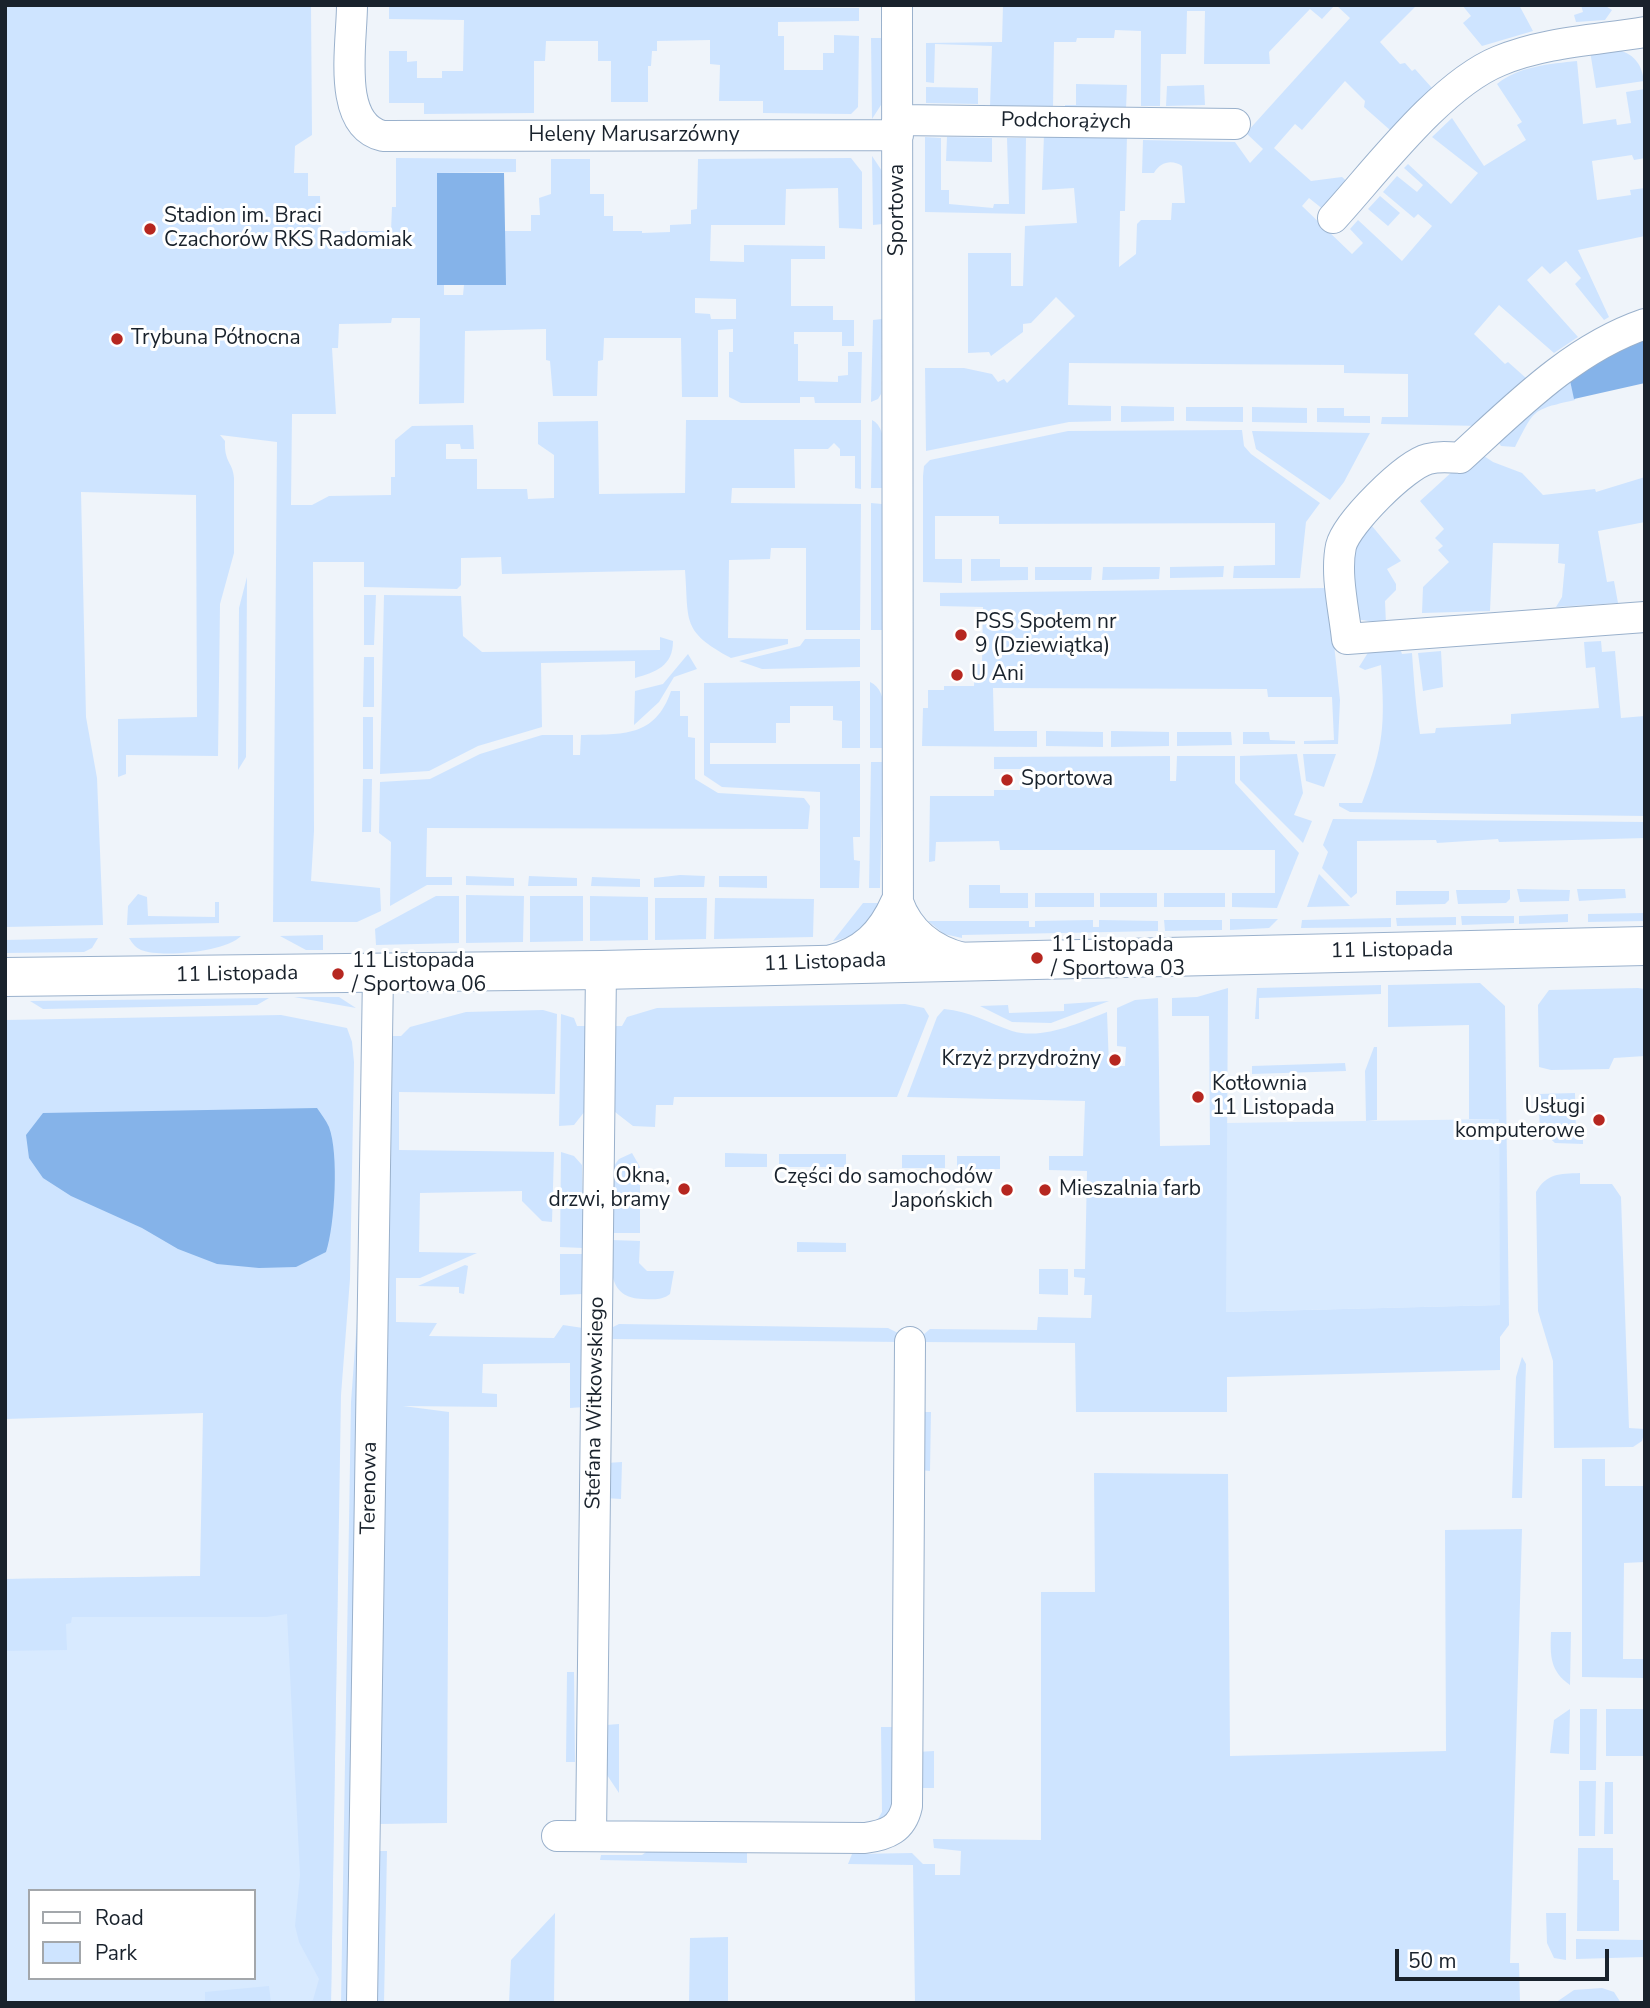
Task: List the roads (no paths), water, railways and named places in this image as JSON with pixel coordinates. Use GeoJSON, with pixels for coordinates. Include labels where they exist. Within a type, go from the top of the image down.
{"type":"FeatureCollection","features":[{"type":"Feature","properties":{"kind":"main road","name":"11 Listopada"},"geometry":{"type":"LineString","coordinates":[[5,977],[601,970],[970,959],[1645,946]]}},
{"type":"Feature","properties":{"kind":"street","name":"Heleny Marusarzówny"},"geometry":{"type":"LineString","coordinates":[[352,5],[353,110],[358,121],[371,133],[398,137],[897,128]]}},
{"type":"Feature","properties":{"kind":"street","name":"Sportowa"},"geometry":{"type":"LineString","coordinates":[[897,5],[898,961]]}},
{"type":"Feature","properties":{"kind":"street"},"geometry":{"type":"LineString","coordinates":[[1644,5],[1645,12]]}},
{"type":"Feature","properties":{"kind":"street"},"geometry":{"type":"LineString","coordinates":[[1333,218],[1421,122],[1482,69],[1535,50],[1645,32]]}},
{"type":"Feature","properties":{"kind":"street","name":"Podchorążych"},"geometry":{"type":"LineString","coordinates":[[897,128],[1235,124]]}},
{"type":"Feature","properties":{"kind":"street"},"geometry":{"type":"LineString","coordinates":[[1645,324],[1613,338],[1555,374],[1460,458],[1443,456],[1417,464],[1371,502],[1352,524],[1341,547],[1347,639],[1645,617]]}},
{"type":"Feature","properties":{"kind":"street"},"geometry":{"type":"LineString","coordinates":[[897,898],[901,911],[918,935],[931,946],[970,959]]}},
{"type":"Feature","properties":{"kind":"street"},"geometry":{"type":"LineString","coordinates":[[822,963],[853,953],[877,935],[897,898]]}},
{"type":"Feature","properties":{"kind":"street","name":"Stefana Witkowskiego"},"geometry":{"type":"LineString","coordinates":[[591,1836],[601,970]]}},
{"type":"Feature","properties":{"kind":"street","name":"Terenowa"},"geometry":{"type":"LineString","coordinates":[[362,2003],[379,974]]}},
{"type":"Feature","properties":{"kind":"street"},"geometry":{"type":"LineString","coordinates":[[557,1836],[865,1838],[889,1833],[905,1817],[910,1342]]}},
{"type":"Feature","properties":{"kind":"place","name":"Stadion im. Braci Czachorów RKS Radomiak"},"geometry":{"type":"Point","coordinates":[150,229]}},
{"type":"Feature","properties":{"kind":"place","name":"Trybuna Północna"},"geometry":{"type":"Point","coordinates":[117,339]}},
{"type":"Feature","properties":{"kind":"place","name":"PSS Społem nr 9 (Dziewiątka)"},"geometry":{"type":"Point","coordinates":[961,635]}},
{"type":"Feature","properties":{"kind":"place","name":"U Ani"},"geometry":{"type":"Point","coordinates":[957,675]}},
{"type":"Feature","properties":{"kind":"place","name":"Sportowa"},"geometry":{"type":"Point","coordinates":[1007,780]}},
{"type":"Feature","properties":{"kind":"place","name":"11 Listopada / Sportowa 03"},"geometry":{"type":"Point","coordinates":[1037,958]}},
{"type":"Feature","properties":{"kind":"place","name":"11 Listopada / Sportowa 06"},"geometry":{"type":"Point","coordinates":[338,974]}},
{"type":"Feature","properties":{"kind":"place","name":"Krzyż przydrożny"},"geometry":{"type":"Point","coordinates":[1115,1060]}},
{"type":"Feature","properties":{"kind":"place","name":"Kotłownia 11 Listopada"},"geometry":{"type":"Point","coordinates":[1198,1097]}},
{"type":"Feature","properties":{"kind":"place","name":"Usługi komputerowe"},"geometry":{"type":"Point","coordinates":[1599,1120]}},
{"type":"Feature","properties":{"kind":"place","name":"Okna, drzwi, bramy"},"geometry":{"type":"Point","coordinates":[684,1189]}},
{"type":"Feature","properties":{"kind":"place","name":"Części do samochodów Japońskich"},"geometry":{"type":"Point","coordinates":[1007,1190]}},
{"type":"Feature","properties":{"kind":"place","name":"Mieszalnia farb"},"geometry":{"type":"Point","coordinates":[1045,1190]}}]}
